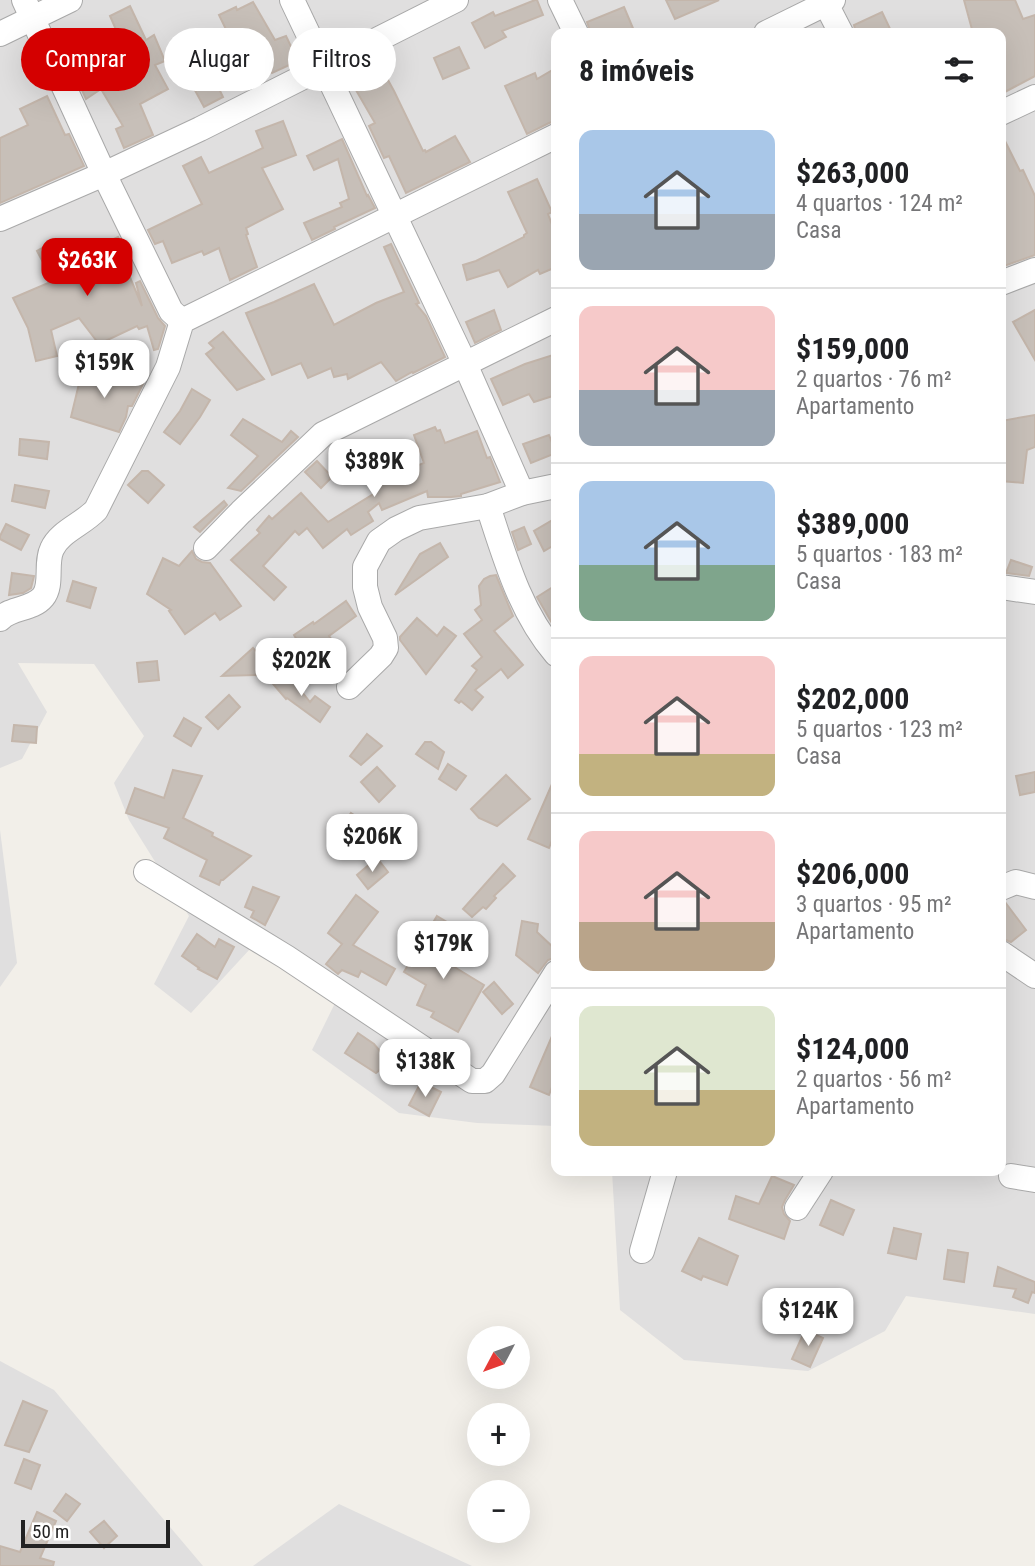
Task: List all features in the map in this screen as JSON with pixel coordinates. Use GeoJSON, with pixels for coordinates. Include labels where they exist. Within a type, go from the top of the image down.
{"type":"FeatureCollection","features":[{"type":"Feature","properties":{"kind":"street"},"geometry":{"type":"LineString","coordinates":[[0,34],[28,9],[70,0]]}},
{"type":"Feature","properties":{"kind":"street"},"geometry":{"type":"LineString","coordinates":[[292,0],[305,28]]}},
{"type":"Feature","properties":{"kind":"street"},"geometry":{"type":"LineString","coordinates":[[396,30],[456,0]]}},
{"type":"Feature","properties":{"kind":"street"},"geometry":{"type":"LineString","coordinates":[[560,0],[574,28]]}},
{"type":"Feature","properties":{"kind":"street"},"geometry":{"type":"LineString","coordinates":[[776,28],[827,1],[839,28]]}},
{"type":"Feature","properties":{"kind":"street"},"geometry":{"type":"LineString","coordinates":[[28,9],[104,174],[171,310],[182,321]]}},
{"type":"Feature","properties":{"kind":"street"},"geometry":{"type":"LineString","coordinates":[[0,219],[200,129],[288,84]]}},
{"type":"Feature","properties":{"kind":"street"},"geometry":{"type":"LineString","coordinates":[[335,91],[466,365],[522,493]]}},
{"type":"Feature","properties":{"kind":"street"},"geometry":{"type":"LineString","coordinates":[[1006,111],[1035,97]]}},
{"type":"Feature","properties":{"kind":"street"},"geometry":{"type":"LineString","coordinates":[[0,619],[9,612],[38,602],[46,594],[51,551],[58,540],[88,519],[96,510],[168,367],[182,321],[551,138]]}},
{"type":"Feature","properties":{"kind":"street"},"geometry":{"type":"LineString","coordinates":[[1006,282],[1035,270]]}},
{"type":"Feature","properties":{"kind":"street"},"geometry":{"type":"LineString","coordinates":[[206,548],[323,434],[551,322]]}},
{"type":"Feature","properties":{"kind":"street"},"geometry":{"type":"LineString","coordinates":[[349,687],[386,648],[385,638],[370,607],[365,587],[365,568],[379,541],[419,517],[488,506],[522,493],[551,487]]}},
{"type":"Feature","properties":{"kind":"street"},"geometry":{"type":"LineString","coordinates":[[488,506],[509,572],[526,608],[551,648]]}},
{"type":"Feature","properties":{"kind":"street"},"geometry":{"type":"LineString","coordinates":[[1006,588],[1035,592]]}},
{"type":"Feature","properties":{"kind":"street"},"geometry":{"type":"LineString","coordinates":[[146,872],[286,957],[472,1081],[485,1082],[494,1074],[551,981]]}},
{"type":"Feature","properties":{"kind":"street"},"geometry":{"type":"LineString","coordinates":[[1006,886],[1016,882],[1035,887]]}},
{"type":"Feature","properties":{"kind":"street"},"geometry":{"type":"LineString","coordinates":[[1006,956],[1035,976]]}},
{"type":"Feature","properties":{"kind":"street"},"geometry":{"type":"LineString","coordinates":[[642,1251],[664,1176]]}},
{"type":"Feature","properties":{"kind":"street"},"geometry":{"type":"LineString","coordinates":[[797,1208],[818,1176]]}},
{"type":"Feature","properties":{"kind":"shaded area"},"geometry":{"type":"Polygon","coordinates":[[[0,0],[1035,0],[1035,1314],[906,1296],[885,1331],[808,1371],[684,1360],[620,1310],[612,1176],[1006,1176],[1006,28],[551,28],[551,1126],[477,1123],[399,1113],[312,1050],[337,999],[250,949],[191,1013],[154,984],[189,916],[129,820],[114,783],[144,736],[94,664],[18,663],[47,712],[22,759],[0,768],[0,0]]]}},
{"type":"Feature","properties":{"kind":"shaded area"},"geometry":{"type":"Polygon","coordinates":[[[0,830],[17,963],[0,987],[0,830]]]}},
{"type":"Feature","properties":{"kind":"shaded area"},"geometry":{"type":"Polygon","coordinates":[[[0,1361],[54,1390],[203,1566],[0,1566],[0,1361]]]}},
{"type":"Feature","properties":{"kind":"shaded area"},"geometry":{"type":"Polygon","coordinates":[[[339,1504],[472,1566],[253,1566],[339,1504]]]}},
{"type":"Feature","properties":{"kind":"building"},"geometry":{"type":"Polygon","coordinates":[[[535,0],[543,15],[502,31],[506,37],[485,48],[472,23],[493,12],[495,16],[535,0]]]}},
{"type":"Feature","properties":{"kind":"building"},"geometry":{"type":"Polygon","coordinates":[[[666,0],[719,0],[675,19],[666,0]]]}},
{"type":"Feature","properties":{"kind":"building"},"geometry":{"type":"Polygon","coordinates":[[[964,0],[1015,0],[1023,19],[1035,15],[1035,76],[1006,91],[1006,28],[972,28],[964,0]]]}},
{"type":"Feature","properties":{"kind":"building"},"geometry":{"type":"Polygon","coordinates":[[[253,2],[268,28],[225,28],[219,15],[236,7],[237,10],[253,2]]]}},
{"type":"Feature","properties":{"kind":"building"},"geometry":{"type":"Polygon","coordinates":[[[130,6],[140,28],[115,28],[110,16],[130,6]]]}},
{"type":"Feature","properties":{"kind":"building"},"geometry":{"type":"Polygon","coordinates":[[[624,7],[633,28],[589,28],[587,22],[624,7]]]}},
{"type":"Feature","properties":{"kind":"building"},"geometry":{"type":"Polygon","coordinates":[[[882,12],[890,28],[855,28],[854,25],[882,12]]]}},
{"type":"Feature","properties":{"kind":"building"},"geometry":{"type":"Polygon","coordinates":[[[154,35],[164,59],[164,61],[155,65],[164,82],[164,91],[140,104],[153,135],[124,148],[116,129],[123,126],[102,91],[150,91],[150,38],[154,35]]]}},
{"type":"Feature","properties":{"kind":"building"},"geometry":{"type":"Polygon","coordinates":[[[286,36],[288,66],[274,72],[274,38],[286,36]]]}},
{"type":"Feature","properties":{"kind":"building"},"geometry":{"type":"Polygon","coordinates":[[[459,47],[469,68],[443,79],[434,58],[459,47]]]}},
{"type":"Feature","properties":{"kind":"building"},"geometry":{"type":"Polygon","coordinates":[[[551,71],[551,122],[527,134],[505,86],[535,73],[537,79],[551,71]]]}},
{"type":"Feature","properties":{"kind":"building"},"geometry":{"type":"Polygon","coordinates":[[[82,91],[98,91],[86,99],[82,91]]]}},
{"type":"Feature","properties":{"kind":"building"},"geometry":{"type":"Polygon","coordinates":[[[195,91],[220,91],[223,97],[204,107],[195,91]]]}},
{"type":"Feature","properties":{"kind":"building"},"geometry":{"type":"Polygon","coordinates":[[[356,91],[394,91],[423,151],[426,152],[455,136],[470,162],[406,193],[389,156],[384,158],[369,126],[375,123],[356,91]]]}},
{"type":"Feature","properties":{"kind":"building"},"geometry":{"type":"Polygon","coordinates":[[[47,96],[65,135],[69,134],[84,166],[0,203],[0,138],[28,125],[20,109],[47,96]]]}},
{"type":"Feature","properties":{"kind":"building"},"geometry":{"type":"Polygon","coordinates":[[[283,121],[296,155],[262,168],[283,209],[246,228],[257,267],[230,280],[219,248],[204,255],[202,251],[172,263],[163,241],[155,244],[148,230],[202,204],[183,166],[201,157],[209,173],[263,148],[256,131],[283,121]]]}},
{"type":"Feature","properties":{"kind":"building"},"geometry":{"type":"Polygon","coordinates":[[[342,139],[375,208],[312,240],[304,223],[342,207],[340,203],[349,199],[338,159],[314,170],[307,156],[342,139]]]}},
{"type":"Feature","properties":{"kind":"building"},"geometry":{"type":"Polygon","coordinates":[[[1006,143],[1035,196],[1035,255],[1006,265],[1006,143]]]}},
{"type":"Feature","properties":{"kind":"building"},"geometry":{"type":"Polygon","coordinates":[[[537,179],[551,210],[548,214],[551,222],[551,269],[540,274],[538,270],[508,287],[499,270],[467,280],[463,265],[524,237],[527,233],[508,192],[537,179]]]}},
{"type":"Feature","properties":{"kind":"building"},"geometry":{"type":"Polygon","coordinates":[[[118,237],[129,260],[124,263],[142,306],[136,283],[140,281],[158,318],[165,326],[158,349],[154,350],[147,326],[139,329],[137,326],[99,344],[79,318],[51,330],[57,356],[36,361],[28,328],[13,298],[53,281],[37,251],[53,242],[63,262],[118,237]]]}},
{"type":"Feature","properties":{"kind":"building"},"geometry":{"type":"Polygon","coordinates":[[[391,244],[419,303],[416,304],[426,316],[445,357],[396,381],[381,362],[348,379],[347,374],[334,377],[331,368],[308,378],[301,363],[272,375],[246,313],[314,284],[334,325],[404,292],[384,247],[391,244]]]}},
{"type":"Feature","properties":{"kind":"building"},"geometry":{"type":"Polygon","coordinates":[[[494,310],[501,330],[475,343],[466,322],[494,310]]]}},
{"type":"Feature","properties":{"kind":"building"},"geometry":{"type":"Polygon","coordinates":[[[1035,310],[1035,360],[1013,322],[1035,310]]]}},
{"type":"Feature","properties":{"kind":"building"},"geometry":{"type":"Polygon","coordinates":[[[223,332],[264,379],[237,390],[206,354],[214,348],[209,343],[223,332]]]}},
{"type":"Feature","properties":{"kind":"building"},"geometry":{"type":"Polygon","coordinates":[[[551,356],[551,397],[534,402],[529,394],[503,405],[491,379],[551,356]]]}},
{"type":"Feature","properties":{"kind":"building"},"geometry":{"type":"Polygon","coordinates":[[[83,367],[102,372],[102,376],[143,384],[132,406],[128,406],[119,432],[71,417],[83,367]]]}},
{"type":"Feature","properties":{"kind":"building"},"geometry":{"type":"Polygon","coordinates":[[[192,389],[210,400],[180,444],[164,432],[192,389]]]}},
{"type":"Feature","properties":{"kind":"building"},"geometry":{"type":"Polygon","coordinates":[[[1035,415],[1035,447],[1027,450],[1023,483],[1006,481],[1006,420],[1035,415]]]}},
{"type":"Feature","properties":{"kind":"building"},"geometry":{"type":"Polygon","coordinates":[[[243,419],[282,442],[291,431],[298,437],[241,491],[228,488],[258,456],[231,435],[243,419]]]}},
{"type":"Feature","properties":{"kind":"building"},"geometry":{"type":"Polygon","coordinates":[[[435,427],[437,431],[440,430],[445,443],[477,431],[500,482],[461,496],[428,497],[427,491],[382,510],[379,503],[368,512],[373,521],[351,535],[347,529],[323,548],[307,528],[299,535],[295,531],[263,566],[286,587],[274,600],[231,560],[260,533],[257,530],[269,516],[272,519],[301,493],[328,522],[375,493],[361,459],[384,448],[397,474],[424,463],[414,435],[435,427]]]}},
{"type":"Feature","properties":{"kind":"building"},"geometry":{"type":"Polygon","coordinates":[[[549,435],[551,455],[531,463],[523,444],[549,435]]]}},
{"type":"Feature","properties":{"kind":"building"},"geometry":{"type":"Polygon","coordinates":[[[20,439],[49,442],[47,459],[19,455],[20,439]]]}},
{"type":"Feature","properties":{"kind":"building"},"geometry":{"type":"Polygon","coordinates":[[[317,461],[332,477],[321,488],[305,472],[317,461]]]}},
{"type":"Feature","properties":{"kind":"building"},"geometry":{"type":"Polygon","coordinates":[[[142,471],[148,471],[164,485],[148,503],[128,485],[142,471]]]}},
{"type":"Feature","properties":{"kind":"building"},"geometry":{"type":"Polygon","coordinates":[[[15,485],[49,491],[45,508],[12,501],[15,485]]]}},
{"type":"Feature","properties":{"kind":"building"},"geometry":{"type":"Polygon","coordinates":[[[224,501],[227,505],[200,532],[194,527],[224,501]]]}},
{"type":"Feature","properties":{"kind":"building"},"geometry":{"type":"Polygon","coordinates":[[[551,521],[551,547],[544,551],[534,531],[551,521]]]}},
{"type":"Feature","properties":{"kind":"building"},"geometry":{"type":"Polygon","coordinates":[[[6,524],[29,535],[21,550],[0,539],[6,524]]]}},
{"type":"Feature","properties":{"kind":"building"},"geometry":{"type":"Polygon","coordinates":[[[524,527],[531,544],[518,550],[512,532],[524,527]]]}},
{"type":"Feature","properties":{"kind":"building"},"geometry":{"type":"Polygon","coordinates":[[[440,543],[448,557],[395,595],[420,554],[440,543]]]}},
{"type":"Feature","properties":{"kind":"building"},"geometry":{"type":"Polygon","coordinates":[[[192,551],[196,559],[210,563],[241,606],[220,620],[215,613],[185,634],[169,611],[171,610],[147,594],[163,558],[179,566],[192,551]]]}},
{"type":"Feature","properties":{"kind":"building"},"geometry":{"type":"Polygon","coordinates":[[[1011,560],[1032,567],[1029,576],[1006,573],[1011,560]]]}},
{"type":"Feature","properties":{"kind":"building"},"geometry":{"type":"Polygon","coordinates":[[[12,573],[34,576],[31,588],[23,593],[9,595],[12,573]]]}},
{"type":"Feature","properties":{"kind":"building"},"geometry":{"type":"Polygon","coordinates":[[[496,575],[513,616],[494,631],[523,665],[508,678],[501,669],[475,690],[483,697],[472,710],[461,701],[459,703],[455,700],[477,670],[472,666],[482,657],[464,634],[482,620],[475,610],[481,605],[479,586],[484,579],[496,575]]]}},
{"type":"Feature","properties":{"kind":"building"},"geometry":{"type":"Polygon","coordinates":[[[73,581],[96,588],[90,608],[67,601],[73,581]]]}},
{"type":"Feature","properties":{"kind":"building"},"geometry":{"type":"Polygon","coordinates":[[[551,588],[551,621],[537,597],[551,588]]]}},
{"type":"Feature","properties":{"kind":"building"},"geometry":{"type":"Polygon","coordinates":[[[346,601],[356,616],[329,636],[343,654],[326,668],[308,646],[303,650],[294,635],[346,601]]]}},
{"type":"Feature","properties":{"kind":"building"},"geometry":{"type":"Polygon","coordinates":[[[417,618],[437,636],[444,627],[456,636],[426,674],[400,640],[417,618]]]}},
{"type":"Feature","properties":{"kind":"building"},"geometry":{"type":"Polygon","coordinates":[[[253,648],[270,667],[260,675],[222,676],[253,648]]]}},
{"type":"Feature","properties":{"kind":"building"},"geometry":{"type":"Polygon","coordinates":[[[157,661],[159,680],[139,682],[137,663],[157,661]]]}},
{"type":"Feature","properties":{"kind":"building"},"geometry":{"type":"Polygon","coordinates":[[[287,673],[310,702],[315,696],[330,707],[320,722],[286,699],[273,684],[287,673]]]}},
{"type":"Feature","properties":{"kind":"building"},"geometry":{"type":"Polygon","coordinates":[[[229,695],[240,707],[218,729],[206,717],[229,695]]]}},
{"type":"Feature","properties":{"kind":"building"},"geometry":{"type":"Polygon","coordinates":[[[184,718],[201,728],[191,746],[174,736],[184,718]]]}},
{"type":"Feature","properties":{"kind":"building"},"geometry":{"type":"Polygon","coordinates":[[[14,725],[37,727],[36,743],[12,741],[14,725]]]}},
{"type":"Feature","properties":{"kind":"building"},"geometry":{"type":"Polygon","coordinates":[[[367,734],[382,746],[361,765],[350,756],[367,734]]]}},
{"type":"Feature","properties":{"kind":"building"},"geometry":{"type":"Polygon","coordinates":[[[425,742],[431,742],[444,752],[438,769],[416,754],[425,742]]]}},
{"type":"Feature","properties":{"kind":"building"},"geometry":{"type":"Polygon","coordinates":[[[448,764],[466,776],[456,790],[439,779],[448,764]]]}},
{"type":"Feature","properties":{"kind":"building"},"geometry":{"type":"Polygon","coordinates":[[[377,767],[395,786],[379,802],[361,782],[377,767]]]}},
{"type":"Feature","properties":{"kind":"building"},"geometry":{"type":"Polygon","coordinates":[[[173,770],[202,776],[183,818],[251,856],[221,880],[219,885],[200,876],[207,860],[164,838],[169,828],[126,813],[135,788],[164,798],[173,770]]]}},
{"type":"Feature","properties":{"kind":"building"},"geometry":{"type":"Polygon","coordinates":[[[1035,772],[1035,792],[1020,795],[1016,776],[1035,772]]]}},
{"type":"Feature","properties":{"kind":"building"},"geometry":{"type":"Polygon","coordinates":[[[506,775],[530,799],[497,826],[479,818],[471,809],[506,775]]]}},
{"type":"Feature","properties":{"kind":"building"},"geometry":{"type":"Polygon","coordinates":[[[551,786],[549,848],[528,839],[551,786]]]}},
{"type":"Feature","properties":{"kind":"building"},"geometry":{"type":"Polygon","coordinates":[[[351,813],[363,821],[363,827],[352,844],[337,834],[351,813]]]}},
{"type":"Feature","properties":{"kind":"building"},"geometry":{"type":"Polygon","coordinates":[[[377,858],[388,872],[368,889],[357,875],[377,858]]]}},
{"type":"Feature","properties":{"kind":"building"},"geometry":{"type":"Polygon","coordinates":[[[503,864],[515,876],[494,896],[496,898],[486,909],[483,907],[472,917],[463,909],[503,864]]]}},
{"type":"Feature","properties":{"kind":"building"},"geometry":{"type":"Polygon","coordinates":[[[253,887],[279,897],[265,925],[251,917],[254,911],[245,907],[253,887]]]}},
{"type":"Feature","properties":{"kind":"building"},"geometry":{"type":"Polygon","coordinates":[[[356,895],[378,912],[353,945],[395,969],[386,985],[361,971],[358,977],[342,970],[338,974],[326,964],[342,944],[328,933],[356,895]]]}},
{"type":"Feature","properties":{"kind":"building"},"geometry":{"type":"Polygon","coordinates":[[[1006,903],[1026,930],[1011,942],[1006,940],[1006,903]]]}},
{"type":"Feature","properties":{"kind":"building"},"geometry":{"type":"Polygon","coordinates":[[[437,916],[452,925],[433,954],[484,985],[458,1032],[431,1017],[434,1012],[417,1005],[426,985],[404,972],[437,916]]]}},
{"type":"Feature","properties":{"kind":"building"},"geometry":{"type":"Polygon","coordinates":[[[522,921],[538,924],[537,932],[551,945],[551,959],[538,973],[516,955],[522,921]]]}},
{"type":"Feature","properties":{"kind":"building"},"geometry":{"type":"Polygon","coordinates":[[[197,934],[215,947],[219,939],[234,947],[217,979],[182,956],[197,934]]]}},
{"type":"Feature","properties":{"kind":"building"},"geometry":{"type":"Polygon","coordinates":[[[494,982],[513,1004],[502,1014],[483,992],[494,982]]]}},
{"type":"Feature","properties":{"kind":"building"},"geometry":{"type":"Polygon","coordinates":[[[358,1033],[374,1044],[389,1062],[376,1073],[345,1053],[358,1033]]]}},
{"type":"Feature","properties":{"kind":"building"},"geometry":{"type":"Polygon","coordinates":[[[551,1039],[549,1095],[530,1087],[551,1039]]]}},
{"type":"Feature","properties":{"kind":"building"},"geometry":{"type":"Polygon","coordinates":[[[421,1082],[441,1092],[429,1116],[409,1105],[421,1082]]]}},
{"type":"Feature","properties":{"kind":"building"},"geometry":{"type":"Polygon","coordinates":[[[772,1176],[794,1185],[782,1207],[790,1221],[784,1239],[729,1219],[736,1196],[759,1204],[772,1176]]]}},
{"type":"Feature","properties":{"kind":"building"},"geometry":{"type":"Polygon","coordinates":[[[831,1200],[854,1210],[843,1235],[820,1225],[831,1200]]]}},
{"type":"Feature","properties":{"kind":"building"},"geometry":{"type":"Polygon","coordinates":[[[894,1228],[921,1234],[916,1259],[888,1253],[894,1228]]]}},
{"type":"Feature","properties":{"kind":"building"},"geometry":{"type":"Polygon","coordinates":[[[699,1238],[738,1256],[727,1285],[703,1276],[701,1280],[682,1271],[699,1238]]]}},
{"type":"Feature","properties":{"kind":"building"},"geometry":{"type":"Polygon","coordinates":[[[948,1250],[968,1253],[964,1282],[944,1279],[948,1250]]]}},
{"type":"Feature","properties":{"kind":"building"},"geometry":{"type":"Polygon","coordinates":[[[998,1267],[1035,1282],[1035,1293],[1032,1292],[1028,1303],[1013,1297],[1016,1289],[994,1286],[998,1267]]]}},
{"type":"Feature","properties":{"kind":"building"},"geometry":{"type":"Polygon","coordinates":[[[805,1330],[823,1338],[810,1367],[792,1359],[805,1330]]]}},
{"type":"Feature","properties":{"kind":"building"},"geometry":{"type":"Polygon","coordinates":[[[23,1401],[47,1411],[29,1452],[5,1445],[23,1401]]]}},
{"type":"Feature","properties":{"kind":"building"},"geometry":{"type":"Polygon","coordinates":[[[24,1459],[40,1465],[31,1489],[15,1483],[24,1459]]]}},
{"type":"Feature","properties":{"kind":"building"},"geometry":{"type":"Polygon","coordinates":[[[66,1494],[80,1504],[67,1521],[54,1511],[66,1494]]]}},
{"type":"Feature","properties":{"kind":"building"},"geometry":{"type":"Polygon","coordinates":[[[37,1512],[56,1521],[40,1558],[54,1562],[53,1566],[0,1566],[0,1546],[20,1552],[37,1512]]]}},
{"type":"Feature","properties":{"kind":"building"},"geometry":{"type":"Polygon","coordinates":[[[104,1521],[117,1536],[104,1548],[90,1532],[104,1521]]]}}]}
